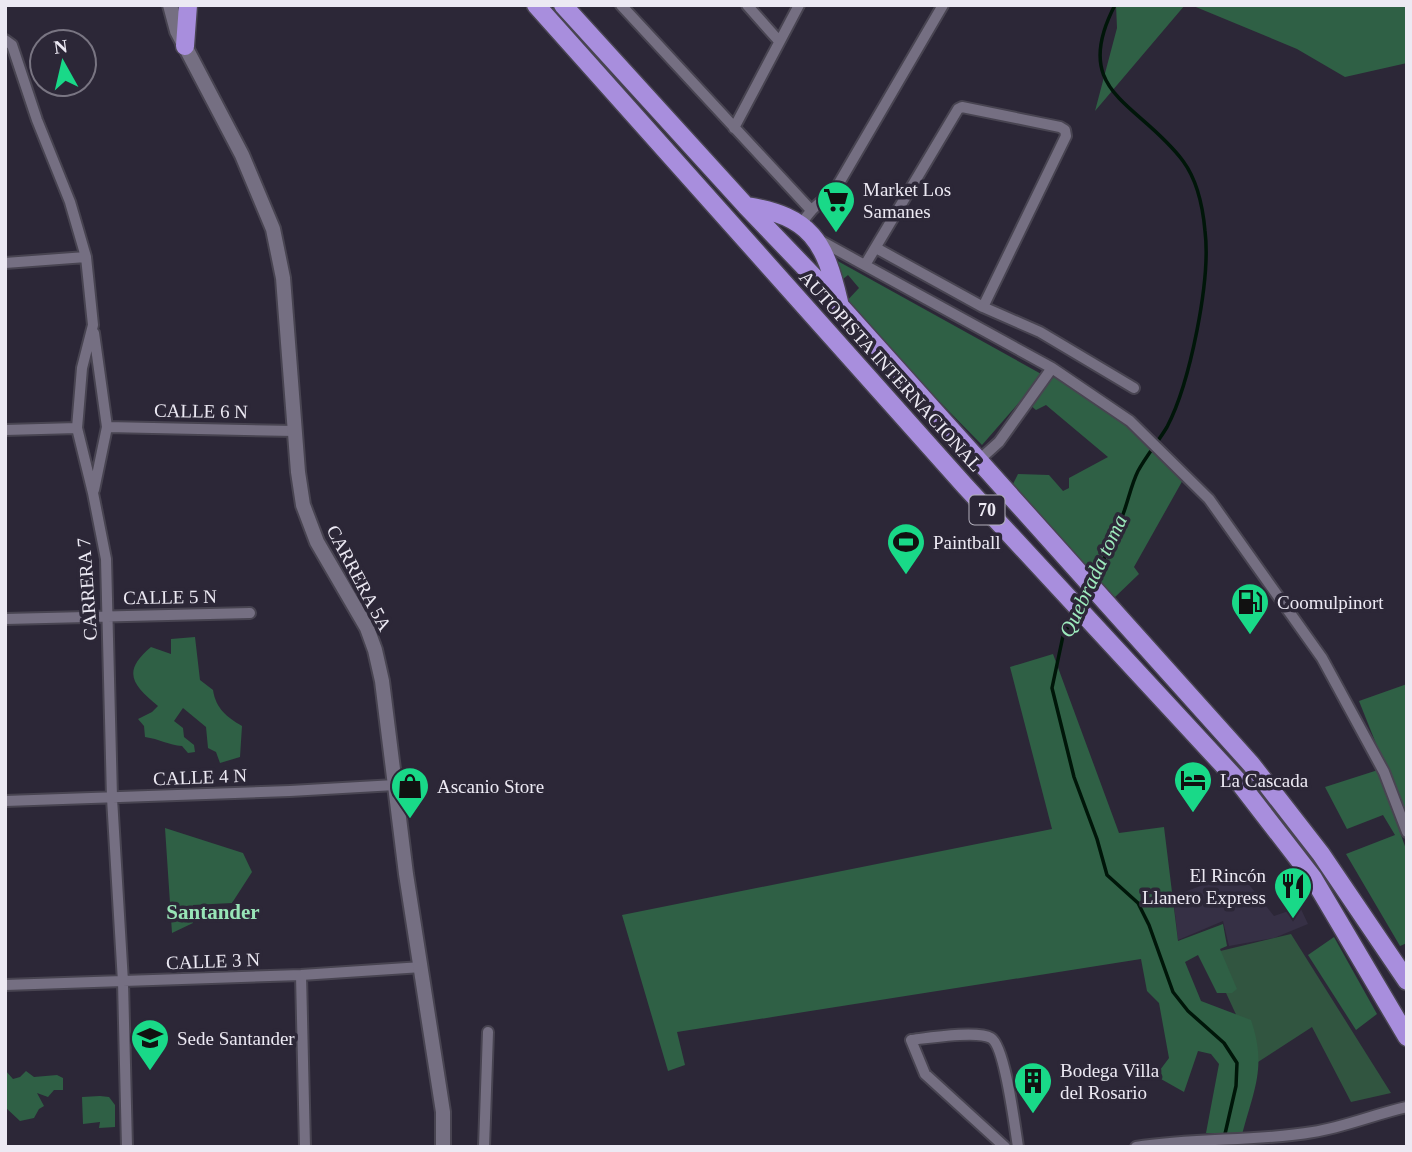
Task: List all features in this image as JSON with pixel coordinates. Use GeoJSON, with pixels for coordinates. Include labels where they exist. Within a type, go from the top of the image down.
{"type":"FeatureCollection","features":[{"type":"Feature","properties":{"kind":"highway"},"geometry":{"type":"LineString","coordinates":[[185,46],[188,5]]}},
{"type":"Feature","properties":{"kind":"highway","name":"AUTOPISTA INTERNACIONAL"},"geometry":{"type":"LineString","coordinates":[[536,5],[965,486],[1231,773],[1313,878],[1407,1037]]}},
{"type":"Feature","properties":{"kind":"highway","name":"AUTOPISTA INTERNACIONAL"},"geometry":{"type":"LineString","coordinates":[[565,6],[814,277],[1259,774],[1321,855],[1407,981]]}},
{"type":"Feature","properties":{"kind":"highway"},"geometry":{"type":"LineString","coordinates":[[746,206],[808,223],[828,264],[840,307]]}},
{"type":"Feature","properties":{"kind":"street","name":"CARRERA 5A"},"geometry":{"type":"LineString","coordinates":[[170,5],[173,22],[247,166],[273,229],[282,278],[303,505],[312,530],[360,615],[375,650],[382,681],[406,874],[443,1112],[443,1147]]}},
{"type":"Feature","properties":{"kind":"street","name":"CARRERA 5A"},"geometry":{"type":"LineString","coordinates":[[179,5],[185,46]]}},
{"type":"Feature","properties":{"kind":"street"},"geometry":{"type":"LineString","coordinates":[[621,5],[734,128],[808,223],[865,265],[1052,368],[1130,421],[1209,499],[1322,658],[1384,772],[1407,832]]}},
{"type":"Feature","properties":{"kind":"street"},"geometry":{"type":"LineString","coordinates":[[747,5],[779,41]]}},
{"type":"Feature","properties":{"kind":"street"},"geometry":{"type":"LineString","coordinates":[[734,128],[799,5]]}},
{"type":"Feature","properties":{"kind":"street"},"geometry":{"type":"LineString","coordinates":[[808,223],[835,190],[943,5]]}},
{"type":"Feature","properties":{"kind":"street","name":"CARRERA 7"},"geometry":{"type":"LineString","coordinates":[[8,43],[69,202],[86,257],[93,325],[82,369],[77,428],[106,559],[112,798],[123,982],[127,1147]]}},
{"type":"Feature","properties":{"kind":"street"},"geometry":{"type":"LineString","coordinates":[[865,265],[958,109],[962,107],[1060,127],[1065,130],[1066,136],[983,307]]}},
{"type":"Feature","properties":{"kind":"street"},"geometry":{"type":"LineString","coordinates":[[876,248],[983,307],[1040,332],[1134,388]]}},
{"type":"Feature","properties":{"kind":"street"},"geometry":{"type":"LineString","coordinates":[[5,263],[86,257]]}},
{"type":"Feature","properties":{"kind":"street"},"geometry":{"type":"LineString","coordinates":[[93,325],[107,427],[93,493]]}},
{"type":"Feature","properties":{"kind":"street"},"geometry":{"type":"LineString","coordinates":[[978,461],[999,442],[1052,368]]}},
{"type":"Feature","properties":{"kind":"street","name":"CALLE 6 N"},"geometry":{"type":"LineString","coordinates":[[107,427],[295,431]]}},
{"type":"Feature","properties":{"kind":"street"},"geometry":{"type":"LineString","coordinates":[[5,430],[77,428]]}},
{"type":"Feature","properties":{"kind":"street","name":"CALLE 5 N"},"geometry":{"type":"LineString","coordinates":[[5,619],[250,613]]}},
{"type":"Feature","properties":{"kind":"street","name":"CALLE 4 N"},"geometry":{"type":"LineString","coordinates":[[5,801],[395,785]]}},
{"type":"Feature","properties":{"kind":"street","name":"CALLE 3 N"},"geometry":{"type":"LineString","coordinates":[[5,985],[301,975],[422,967]]}},
{"type":"Feature","properties":{"kind":"street"},"geometry":{"type":"LineString","coordinates":[[301,975],[305,1147]]}},
{"type":"Feature","properties":{"kind":"street"},"geometry":{"type":"LineString","coordinates":[[484,1147],[488,1032]]}},
{"type":"Feature","properties":{"kind":"street"},"geometry":{"type":"LineString","coordinates":[[1005,1147],[933,1083],[918,1061],[911,1040],[976,1036],[988,1037],[995,1042],[1000,1051],[1009,1089],[1018,1147]]}},
{"type":"Feature","properties":{"kind":"street"},"geometry":{"type":"LineString","coordinates":[[1136,1147],[1202,1139],[1314,1132],[1407,1107]]}},
{"type":"Feature","properties":{"kind":"shaded area"},"geometry":{"type":"Polygon","coordinates":[[[1239,872],[1274,916],[1300,907],[1308,924],[1274,938],[1229,946],[1223,921],[1178,940],[1173,896],[1239,872]]]}},
{"type":"Feature","properties":{"kind":"green space"},"geometry":{"type":"Polygon","coordinates":[[[1116,5],[1185,5],[1095,111],[1117,28],[1116,5]]]}},
{"type":"Feature","properties":{"kind":"green space"},"geometry":{"type":"Polygon","coordinates":[[[1191,5],[1407,5],[1407,63],[1345,77],[1297,49],[1191,5]]]}},
{"type":"Feature","properties":{"kind":"green space"},"geometry":{"type":"Polygon","coordinates":[[[834,259],[1043,375],[982,445],[844,304],[859,288],[848,275],[837,284],[834,259]]]}},
{"type":"Feature","properties":{"kind":"green space"},"geometry":{"type":"Polygon","coordinates":[[[1053,372],[1124,420],[1184,478],[1134,567],[1139,574],[1114,598],[1013,484],[1018,474],[1049,475],[1063,491],[1069,488],[1069,478],[1108,457],[1046,405],[1036,410],[1030,405],[1053,372]]]}},
{"type":"Feature","properties":{"kind":"green space"},"geometry":{"type":"Polygon","coordinates":[[[195,637],[200,680],[213,690],[223,712],[242,726],[240,757],[220,763],[216,752],[208,748],[206,727],[183,708],[174,721],[183,728],[184,737],[194,745],[195,752],[188,753],[182,746],[145,737],[144,726],[138,719],[158,706],[137,685],[133,671],[136,664],[151,647],[171,654],[171,639],[195,637]]]}},
{"type":"Feature","properties":{"kind":"green space"},"geometry":{"type":"Polygon","coordinates":[[[1053,654],[1119,833],[1164,827],[1178,941],[1223,924],[1227,946],[1220,949],[1237,989],[1232,993],[1217,993],[1198,955],[1185,962],[1201,1001],[1251,1020],[1258,1051],[1257,1078],[1242,1135],[1206,1133],[1219,1064],[1211,1054],[1198,1051],[1184,1092],[1161,1079],[1160,1070],[1169,1058],[1159,1003],[1147,991],[1141,959],[677,1032],[685,1065],[668,1071],[622,915],[1052,829],[1010,667],[1053,654]]]}},
{"type":"Feature","properties":{"kind":"green space"},"geometry":{"type":"Polygon","coordinates":[[[1407,684],[1407,821],[1359,701],[1407,684]]]}},
{"type":"Feature","properties":{"kind":"green space"},"geometry":{"type":"Polygon","coordinates":[[[1378,770],[1407,852],[1407,943],[1400,946],[1346,854],[1395,835],[1383,815],[1347,829],[1325,787],[1378,770]]]}},
{"type":"Feature","properties":{"kind":"green space"},"geometry":{"type":"Polygon","coordinates":[[[165,828],[243,853],[252,872],[232,903],[193,905],[193,923],[172,933],[165,828]]]}},
{"type":"Feature","properties":{"kind":"green space"},"geometry":{"type":"Polygon","coordinates":[[[1291,934],[1391,1093],[1351,1102],[1312,1027],[1258,1062],[1208,954],[1291,934]]]}},
{"type":"Feature","properties":{"kind":"green space"},"geometry":{"type":"Polygon","coordinates":[[[1334,937],[1377,1014],[1356,1030],[1308,955],[1334,937]]]}},
{"type":"Feature","properties":{"kind":"green space"},"geometry":{"type":"Polygon","coordinates":[[[5,1070],[13,1079],[26,1071],[34,1077],[57,1075],[63,1078],[63,1090],[54,1090],[48,1097],[37,1093],[44,1106],[34,1118],[20,1121],[5,1107],[5,1070]]]}},
{"type":"Feature","properties":{"kind":"green space"},"geometry":{"type":"Polygon","coordinates":[[[82,1097],[109,1097],[115,1105],[115,1127],[99,1128],[100,1122],[83,1124],[82,1097]]]}},
{"type":"Feature","properties":{"kind":"waterway","name":"Quebrada toma"},"geometry":{"type":"LineString","coordinates":[[1095,580],[1136,476],[1167,427],[1183,385],[1202,303],[1206,252],[1201,204],[1188,169],[1166,141],[1115,94],[1105,77],[1100,58],[1103,35],[1115,5]]}},
{"type":"Feature","properties":{"kind":"waterway","name":"Quebrada toma"},"geometry":{"type":"LineString","coordinates":[[1075,614],[1063,636],[1052,688],[1074,777],[1107,875],[1138,903],[1149,925],[1173,992],[1188,1011],[1224,1043],[1237,1063],[1236,1086],[1222,1147]]}},
{"type":"Feature","properties":{"kind":"place","name":"Market Los Samanes"},"geometry":{"type":"Point","coordinates":[836,234]}},
{"type":"Feature","properties":{"kind":"place","name":"Paintball"},"geometry":{"type":"Point","coordinates":[906,576]}},
{"type":"Feature","properties":{"kind":"place","name":"Coomulpinort"},"geometry":{"type":"Point","coordinates":[1250,636]}},
{"type":"Feature","properties":{"kind":"place","name":"La Cascada"},"geometry":{"type":"Point","coordinates":[1193,814]}},
{"type":"Feature","properties":{"kind":"place","name":"Ascanio Store"},"geometry":{"type":"Point","coordinates":[410,820]}},
{"type":"Feature","properties":{"kind":"place","name":"El Rincón Llanero Express"},"geometry":{"type":"Point","coordinates":[1293,920]}},
{"type":"Feature","properties":{"kind":"place","name":"Sede Santander"},"geometry":{"type":"Point","coordinates":[150,1072]}},
{"type":"Feature","properties":{"kind":"place","name":"Bodega Villa del Rosario"},"geometry":{"type":"Point","coordinates":[1033,1115]}},
{"type":"Feature","properties":{"kind":"district","name":"Santander"},"geometry":{"type":"Point","coordinates":[213,912]}}]}
